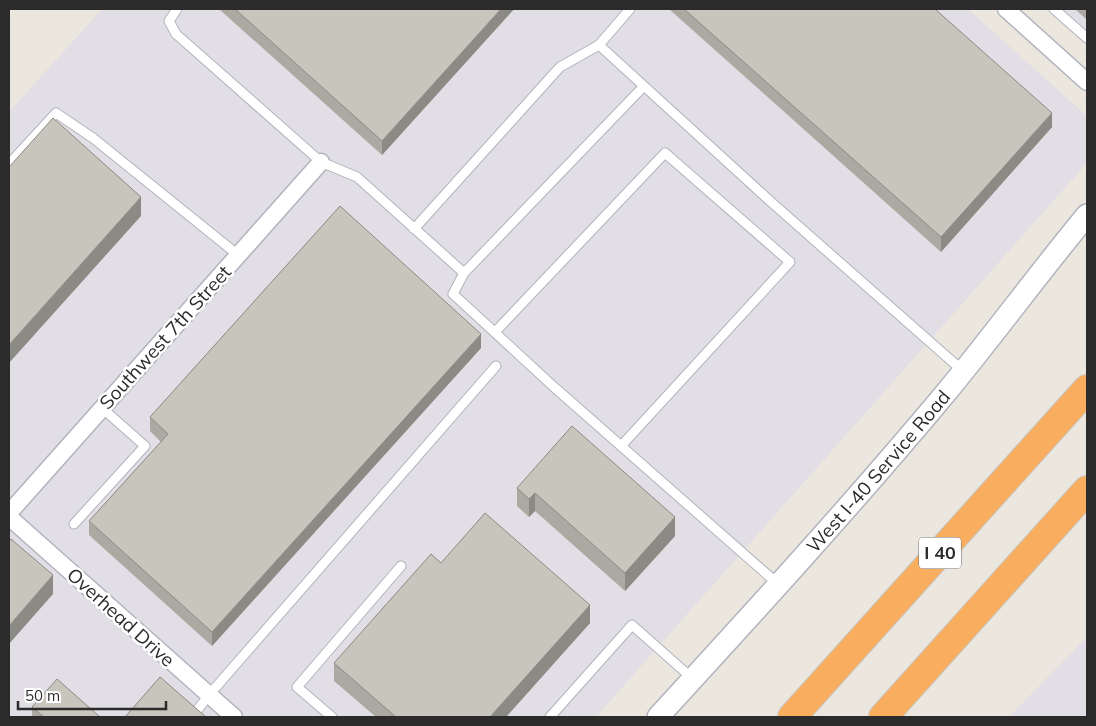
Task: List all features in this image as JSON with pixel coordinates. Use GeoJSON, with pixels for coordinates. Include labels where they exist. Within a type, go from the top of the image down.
{"type":"FeatureCollection","features":[{"type":"Feature","properties":{"kind":"highway","name":"I 40"},"geometry":{"type":"LineString","coordinates":[[792,717],[1087,389]]}},
{"type":"Feature","properties":{"kind":"highway"},"geometry":{"type":"LineString","coordinates":[[883,717],[1087,490]]}},
{"type":"Feature","properties":{"kind":"street"},"geometry":{"type":"LineString","coordinates":[[1006,9],[1087,82]]}},
{"type":"Feature","properties":{"kind":"street","name":"Southwest 7th Street"},"geometry":{"type":"LineString","coordinates":[[9,513],[321,162]]}},
{"type":"Feature","properties":{"kind":"street","name":"West I-40 Service Road"},"geometry":{"type":"LineString","coordinates":[[658,717],[858,496],[964,371],[1048,262],[1087,215]]}},
{"type":"Feature","properties":{"kind":"street","name":"Overhead Drive"},"geometry":{"type":"LineString","coordinates":[[9,516],[234,717]]}},
{"type":"Feature","properties":{"kind":"lane"},"geometry":{"type":"LineString","coordinates":[[177,9],[169,21],[176,34],[321,162],[357,177],[464,274]]}},
{"type":"Feature","properties":{"kind":"lane"},"geometry":{"type":"LineString","coordinates":[[414,229],[560,67],[599,44],[630,9]]}},
{"type":"Feature","properties":{"kind":"lane"},"geometry":{"type":"LineString","coordinates":[[1054,9],[1087,38]]}},
{"type":"Feature","properties":{"kind":"lane"},"geometry":{"type":"LineString","coordinates":[[599,44],[643,87],[770,201],[964,371]]}},
{"type":"Feature","properties":{"kind":"lane"},"geometry":{"type":"LineString","coordinates":[[643,87],[464,274],[453,294],[554,387],[779,584]]}},
{"type":"Feature","properties":{"kind":"lane"},"geometry":{"type":"LineString","coordinates":[[9,164],[56,112],[93,138],[238,256]]}},
{"type":"Feature","properties":{"kind":"lane"},"geometry":{"type":"LineString","coordinates":[[495,332],[665,153],[790,262],[621,446]]}},
{"type":"Feature","properties":{"kind":"lane"},"geometry":{"type":"LineString","coordinates":[[192,717],[209,695],[496,366]]}},
{"type":"Feature","properties":{"kind":"lane"},"geometry":{"type":"LineString","coordinates":[[74,524],[145,446],[102,408]]}},
{"type":"Feature","properties":{"kind":"lane"},"geometry":{"type":"LineString","coordinates":[[332,717],[297,687],[400,566]]}},
{"type":"Feature","properties":{"kind":"lane"},"geometry":{"type":"LineString","coordinates":[[550,717],[632,625],[693,679]]}},
{"type":"Feature","properties":{"kind":"shaded area"},"geometry":{"type":"Polygon","coordinates":[[[102,9],[968,9],[1087,116],[1087,163],[596,717],[9,717],[9,112],[102,9]]]}},
{"type":"Feature","properties":{"kind":"shaded area"},"geometry":{"type":"Polygon","coordinates":[[[1048,9],[1087,9],[1087,45],[1048,9]]]}},
{"type":"Feature","properties":{"kind":"shaded area"},"geometry":{"type":"Polygon","coordinates":[[[1087,637],[1087,717],[1009,717],[1087,637]]]}},
{"type":"Feature","properties":{"kind":"building"},"geometry":{"type":"Polygon","coordinates":[[[235,9],[501,9],[382,141],[235,9]]]}},
{"type":"Feature","properties":{"kind":"building"},"geometry":{"type":"Polygon","coordinates":[[[684,9],[935,9],[1052,113],[941,237],[684,9]]]}},
{"type":"Feature","properties":{"kind":"building"},"geometry":{"type":"Polygon","coordinates":[[[53,118],[141,197],[9,345],[9,167],[53,118]]]}},
{"type":"Feature","properties":{"kind":"building"},"geometry":{"type":"Polygon","coordinates":[[[340,206],[481,334],[212,632],[89,521],[168,434],[150,417],[340,206]]]}},
{"type":"Feature","properties":{"kind":"building"},"geometry":{"type":"Polygon","coordinates":[[[572,426],[675,517],[625,573],[535,493],[529,499],[517,488],[572,426]]]}},
{"type":"Feature","properties":{"kind":"building"},"geometry":{"type":"Polygon","coordinates":[[[485,513],[590,605],[490,717],[396,717],[334,663],[431,554],[441,563],[485,513]]]}},
{"type":"Feature","properties":{"kind":"building"},"geometry":{"type":"Polygon","coordinates":[[[11,539],[53,575],[9,626],[9,542],[11,539]]]}},
{"type":"Feature","properties":{"kind":"building"},"geometry":{"type":"Polygon","coordinates":[[[160,677],[206,717],[125,717],[160,677]]]}},
{"type":"Feature","properties":{"kind":"building"},"geometry":{"type":"Polygon","coordinates":[[[57,679],[100,717],[44,717],[32,707],[57,679]]]}}]}
